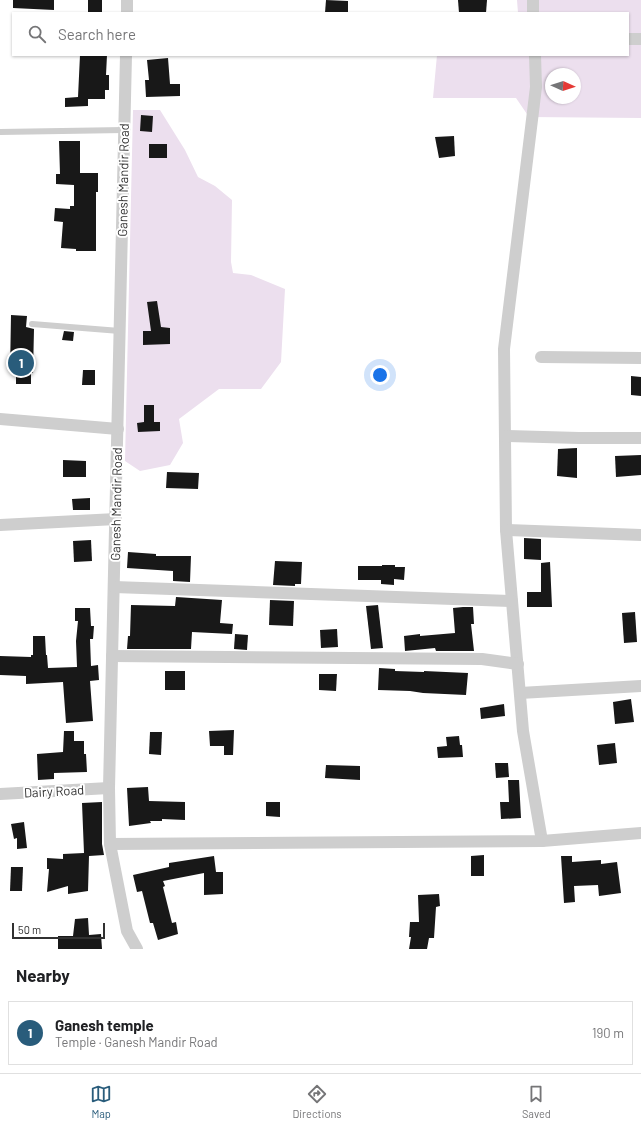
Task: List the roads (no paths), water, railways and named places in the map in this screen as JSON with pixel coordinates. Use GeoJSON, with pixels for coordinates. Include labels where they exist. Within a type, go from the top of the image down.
{"type":"FeatureCollection","features":[{"type":"Feature","properties":{"kind":"street"},"geometry":{"type":"LineString","coordinates":[[127,12],[128,0]]}},
{"type":"Feature","properties":{"kind":"street"},"geometry":{"type":"LineString","coordinates":[[533,0],[533,12]]}},
{"type":"Feature","properties":{"kind":"street"},"geometry":{"type":"LineString","coordinates":[[629,39],[641,39]]}},
{"type":"Feature","properties":{"kind":"street","name":"Ganesh Mandir Road"},"geometry":{"type":"LineString","coordinates":[[126,56],[109,788],[110,844],[127,931],[137,949]]}},
{"type":"Feature","properties":{"kind":"street"},"geometry":{"type":"LineString","coordinates":[[535,56],[536,87],[504,349],[506,530],[523,731],[542,841]]}},
{"type":"Feature","properties":{"kind":"street"},"geometry":{"type":"LineString","coordinates":[[541,357],[641,358]]}},
{"type":"Feature","properties":{"kind":"street"},"geometry":{"type":"LineString","coordinates":[[0,419],[118,429]]}},
{"type":"Feature","properties":{"kind":"street"},"geometry":{"type":"LineString","coordinates":[[505,436],[641,438]]}},
{"type":"Feature","properties":{"kind":"street"},"geometry":{"type":"LineString","coordinates":[[0,525],[116,519]]}},
{"type":"Feature","properties":{"kind":"street"},"geometry":{"type":"LineString","coordinates":[[506,530],[641,535]]}},
{"type":"Feature","properties":{"kind":"street"},"geometry":{"type":"LineString","coordinates":[[114,586],[512,601]]}},
{"type":"Feature","properties":{"kind":"street"},"geometry":{"type":"LineString","coordinates":[[112,656],[482,659],[518,664]]}},
{"type":"Feature","properties":{"kind":"street"},"geometry":{"type":"LineString","coordinates":[[520,693],[641,686]]}},
{"type":"Feature","properties":{"kind":"street","name":"Dairy Road"},"geometry":{"type":"LineString","coordinates":[[0,794],[109,788]]}},
{"type":"Feature","properties":{"kind":"street"},"geometry":{"type":"LineString","coordinates":[[110,844],[542,841],[641,833]]}},
{"type":"Feature","properties":{"kind":"lane"},"geometry":{"type":"LineString","coordinates":[[0,132],[124,130]]}},
{"type":"Feature","properties":{"kind":"lane"},"geometry":{"type":"LineString","coordinates":[[32,324],[120,331]]}},
{"type":"Feature","properties":{"kind":"place","name":"Ganesh temple"},"geometry":{"type":"Point","coordinates":[21,363]}}]}
